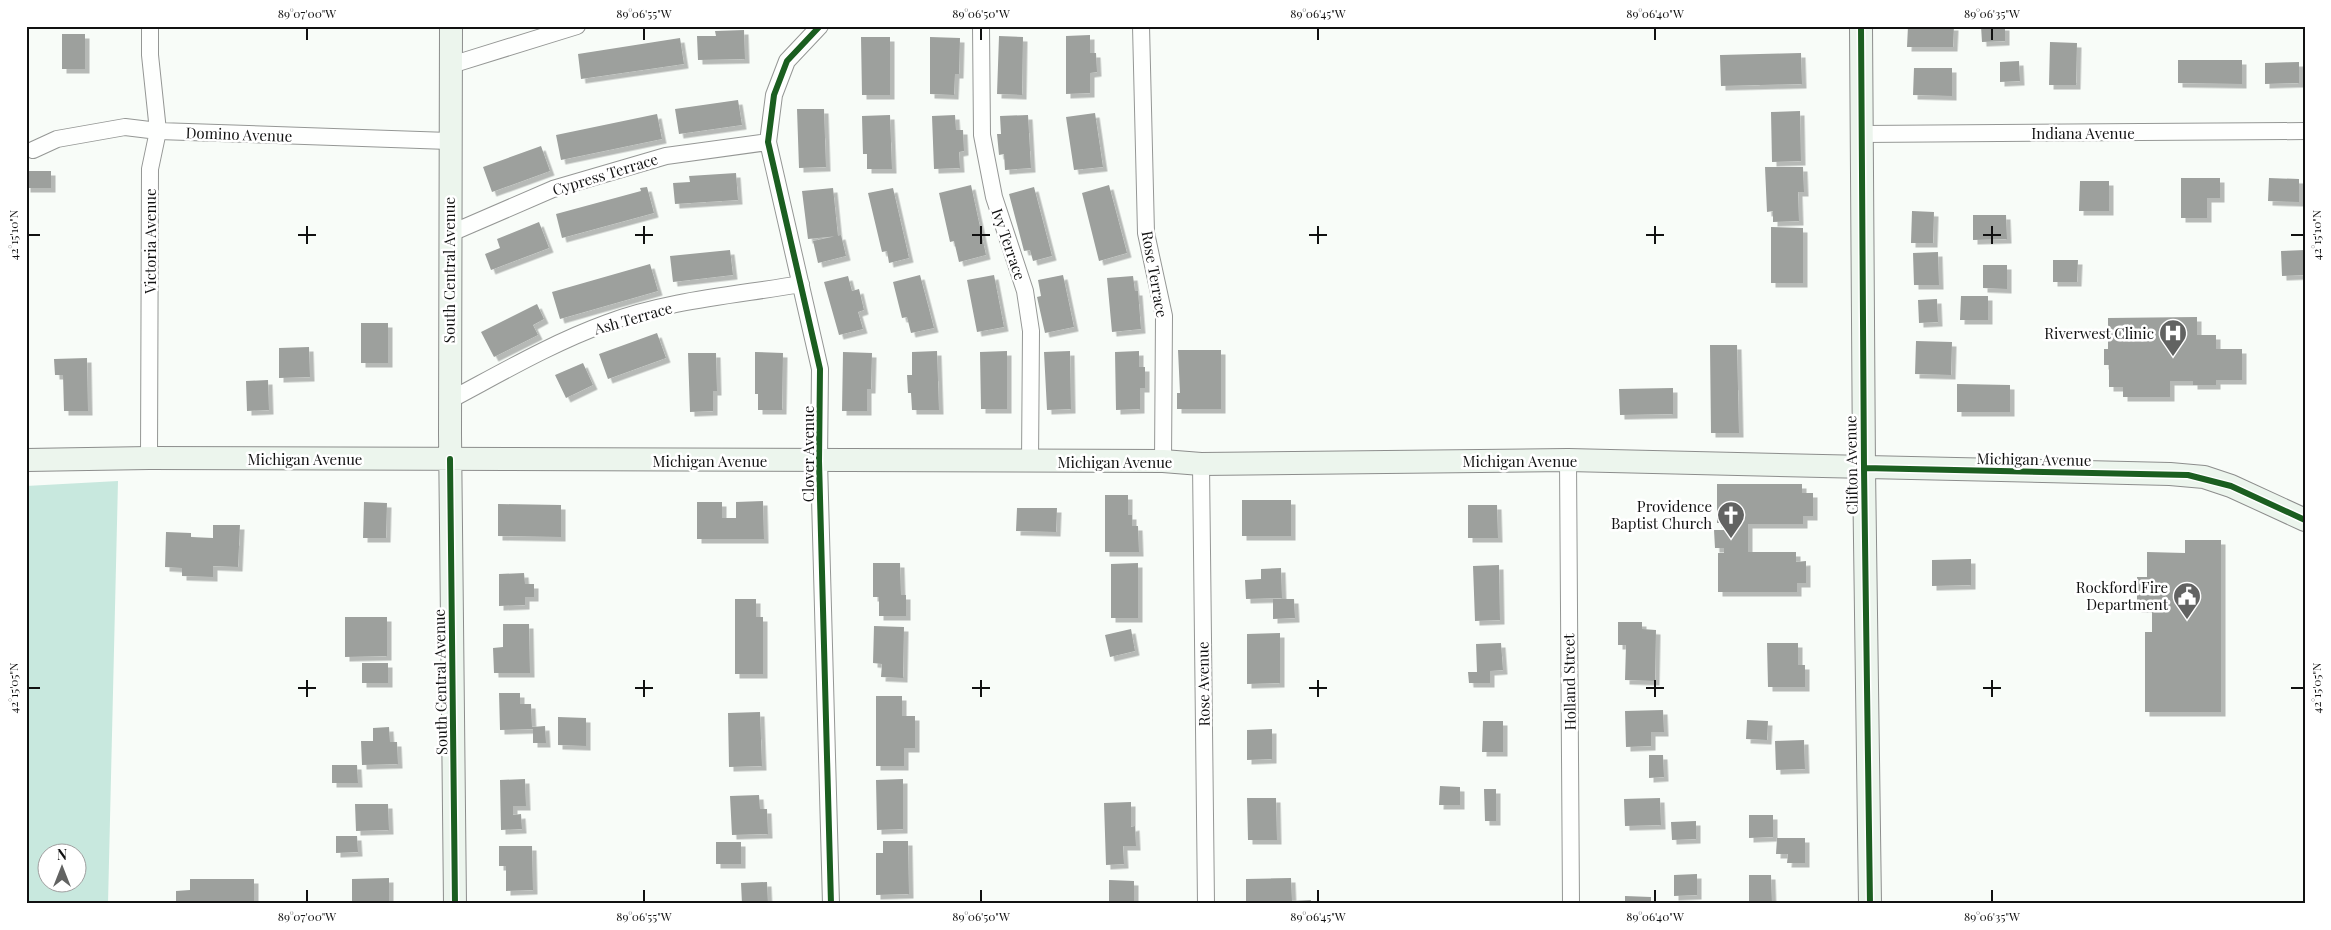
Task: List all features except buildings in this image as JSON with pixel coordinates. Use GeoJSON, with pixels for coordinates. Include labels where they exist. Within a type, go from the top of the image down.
{"type":"FeatureCollection","features":[{"type":"Feature","properties":{"kind":"main road","name":"South Central Avenue"},"geometry":{"type":"LineString","coordinates":[[451,26],[449,141],[450,460],[455,904]]}},
{"type":"Feature","properties":{"kind":"main road","name":"Clifton Avenue"},"geometry":{"type":"LineString","coordinates":[[1861,26],[1864,468],[1870,904]]}},
{"type":"Feature","properties":{"kind":"main road","name":"Michigan Avenue"},"geometry":{"type":"LineString","coordinates":[[26,460],[148,458],[1163,461],[1201,464],[1568,460],[2170,474],[2204,477],[2231,486],[2305,520]]}},
{"type":"Feature","properties":{"kind":"street","name":"Victoria Avenue"},"geometry":{"type":"LineString","coordinates":[[148,458],[150,169],[158,131],[150,55],[150,26]]}},
{"type":"Feature","properties":{"kind":"street"},"geometry":{"type":"LineString","coordinates":[[451,65],[577,26]]}},
{"type":"Feature","properties":{"kind":"street","name":"Clover Avenue"},"geometry":{"type":"LineString","coordinates":[[820,26],[788,61],[774,95],[768,142],[820,369],[820,461],[830,904]]}},
{"type":"Feature","properties":{"kind":"street","name":"Ivy Terrace"},"geometry":{"type":"LineString","coordinates":[[981,26],[982,135],[994,197],[1025,291],[1031,331],[1030,462]]}},
{"type":"Feature","properties":{"kind":"street","name":"Rose Terrace"},"geometry":{"type":"LineString","coordinates":[[1141,26],[1146,233],[1164,316],[1163,461]]}},
{"type":"Feature","properties":{"kind":"street","name":"Domino Avenue"},"geometry":{"type":"LineString","coordinates":[[33,150],[57,139],[124,127],[158,131],[449,141]]}},
{"type":"Feature","properties":{"kind":"street","name":"Indiana Avenue"},"geometry":{"type":"LineString","coordinates":[[1862,134],[2305,131]]}},
{"type":"Feature","properties":{"kind":"street","name":"Cypress Terrace"},"geometry":{"type":"LineString","coordinates":[[449,234],[553,189],[666,156],[768,142]]}},
{"type":"Feature","properties":{"kind":"street","name":"Ash Terrace"},"geometry":{"type":"LineString","coordinates":[[450,400],[539,354],[607,323],[670,306],[800,284]]}},
{"type":"Feature","properties":{"kind":"street","name":"Holland Street"},"geometry":{"type":"LineString","coordinates":[[1568,460],[1571,904]]}},
{"type":"Feature","properties":{"kind":"street","name":"Rose Avenue"},"geometry":{"type":"LineString","coordinates":[[1201,464],[1206,904]]}},
{"type":"Feature","properties":{"kind":"green space"},"geometry":{"type":"Polygon","coordinates":[[[118,481],[108,904],[26,904],[26,486],[118,481]]]}},
{"type":"Feature","properties":{"kind":"cycle path"},"geometry":{"type":"LineString","coordinates":[[820,26],[787,61],[774,95],[768,142],[820,369],[819,461],[831,904]]}},
{"type":"Feature","properties":{"kind":"cycle path"},"geometry":{"type":"LineString","coordinates":[[1861,26],[1864,468],[1870,904]]}},
{"type":"Feature","properties":{"kind":"cycle path"},"geometry":{"type":"LineString","coordinates":[[450,459],[455,904]]}},
{"type":"Feature","properties":{"kind":"cycle path"},"geometry":{"type":"LineString","coordinates":[[1864,468],[2188,475],[2231,486],[2305,520]]}},
{"type":"Feature","properties":{"kind":"place","name":"Riverwest Clinic"},"geometry":{"type":"Point","coordinates":[2173,357]}},
{"type":"Feature","properties":{"kind":"place","name":"Providence Baptist Church"},"geometry":{"type":"Point","coordinates":[1731,539]}},
{"type":"Feature","properties":{"kind":"place","name":"Rockford Fire Department"},"geometry":{"type":"Point","coordinates":[2187,620]}}]}
